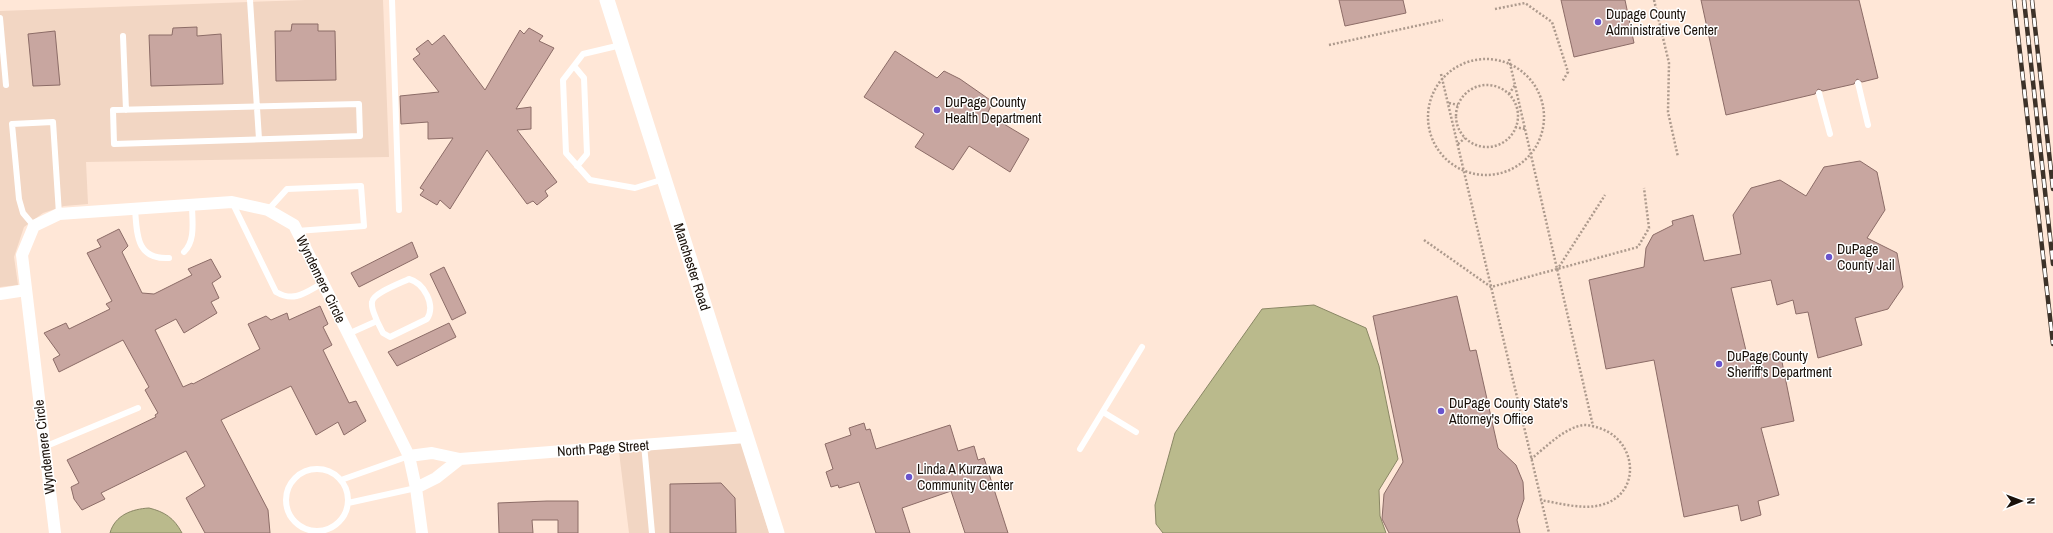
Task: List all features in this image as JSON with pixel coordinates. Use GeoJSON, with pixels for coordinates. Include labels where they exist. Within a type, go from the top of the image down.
{"type":"FeatureCollection","features":[{"type":"Feature","properties":{"kind":"street","name":"Manchester Road"},"geometry":{"type":"LineString","coordinates":[[607,0],[776,533]]}},
{"type":"Feature","properties":{"kind":"street","name":"Wyndemere Circle"},"geometry":{"type":"LineString","coordinates":[[55,533],[22,255],[34,226],[59,214],[232,202],[268,210],[294,225],[409,456],[416,488],[422,533]]}},
{"type":"Feature","properties":{"kind":"street"},"geometry":{"type":"LineString","coordinates":[[0,294],[26,290]]}},
{"type":"Feature","properties":{"kind":"street","name":"North Page Street"},"geometry":{"type":"LineString","coordinates":[[409,456],[432,453],[460,459],[746,436]]}},
{"type":"Feature","properties":{"kind":"street"},"geometry":{"type":"LineString","coordinates":[[416,488],[436,478],[460,459]]}},
{"type":"Feature","properties":{"kind":"lane"},"geometry":{"type":"LineString","coordinates":[[250,0],[259,139]]}},
{"type":"Feature","properties":{"kind":"lane"},"geometry":{"type":"LineString","coordinates":[[392,0],[399,210]]}},
{"type":"Feature","properties":{"kind":"lane"},"geometry":{"type":"LineString","coordinates":[[0,18],[6,85]]}},
{"type":"Feature","properties":{"kind":"lane"},"geometry":{"type":"LineString","coordinates":[[123,36],[126,110]]}},
{"type":"Feature","properties":{"kind":"lane"},"geometry":{"type":"LineString","coordinates":[[622,45],[583,54],[562,80],[566,153],[590,180],[635,188],[664,179]]}},
{"type":"Feature","properties":{"kind":"lane"},"geometry":{"type":"LineString","coordinates":[[574,66],[584,78],[585,85],[587,154],[578,166]]}},
{"type":"Feature","properties":{"kind":"lane"},"geometry":{"type":"LineString","coordinates":[[1858,83],[1868,125]]}},
{"type":"Feature","properties":{"kind":"lane"},"geometry":{"type":"LineString","coordinates":[[1819,92],[1830,134]]}},
{"type":"Feature","properties":{"kind":"lane"},"geometry":{"type":"LineString","coordinates":[[359,104],[360,136],[114,144],[113,110],[256,107],[359,104]]}},
{"type":"Feature","properties":{"kind":"lane"},"geometry":{"type":"LineString","coordinates":[[34,226],[23,213],[19,198],[12,124],[53,122],[59,214]]}},
{"type":"Feature","properties":{"kind":"lane"},"geometry":{"type":"LineString","coordinates":[[268,210],[287,189],[361,186],[364,226],[297,231]]}},
{"type":"Feature","properties":{"kind":"lane"},"geometry":{"type":"LineString","coordinates":[[232,202],[276,292],[285,297],[297,297],[323,283]]}},
{"type":"Feature","properties":{"kind":"lane"},"geometry":{"type":"LineString","coordinates":[[184,252],[190,246],[192,239],[192,205]]}},
{"type":"Feature","properties":{"kind":"lane"},"geometry":{"type":"LineString","coordinates":[[135,208],[138,237],[141,246],[147,253],[154,257],[169,258]]}},
{"type":"Feature","properties":{"kind":"lane"},"geometry":{"type":"LineString","coordinates":[[409,279],[422,286],[430,305],[430,315],[427,319],[390,337],[383,333],[377,321],[372,308],[373,298],[409,279]]}},
{"type":"Feature","properties":{"kind":"lane"},"geometry":{"type":"LineString","coordinates":[[348,334],[377,321]]}},
{"type":"Feature","properties":{"kind":"lane"},"geometry":{"type":"LineString","coordinates":[[1080,449],[1142,347]]}},
{"type":"Feature","properties":{"kind":"lane"},"geometry":{"type":"LineString","coordinates":[[44,447],[138,408]]}},
{"type":"Feature","properties":{"kind":"lane"},"geometry":{"type":"LineString","coordinates":[[1103,412],[1136,432]]}},
{"type":"Feature","properties":{"kind":"lane"},"geometry":{"type":"LineString","coordinates":[[644,444],[652,533]]}},
{"type":"Feature","properties":{"kind":"lane"},"geometry":{"type":"LineString","coordinates":[[341,480],[409,456]]}},
{"type":"Feature","properties":{"kind":"lane"},"geometry":{"type":"LineString","coordinates":[[320,468],[332,472],[341,480],[347,490],[348,503],[345,514],[337,524],[326,530],[314,531],[302,528],[292,520],[287,509],[286,497],[289,485],[297,475],[308,470],[320,468]]}},
{"type":"Feature","properties":{"kind":"lane"},"geometry":{"type":"LineString","coordinates":[[348,503],[416,488]]}},
{"type":"Feature","properties":{"kind":"path"},"geometry":{"type":"LineString","coordinates":[[1654,0],[1669,63],[1668,112],[1678,157]]}},
{"type":"Feature","properties":{"kind":"path"},"geometry":{"type":"LineString","coordinates":[[1495,9],[1525,3],[1552,22],[1568,72],[1562,82]]}},
{"type":"Feature","properties":{"kind":"path"},"geometry":{"type":"LineString","coordinates":[[1329,45],[1443,20]]}},
{"type":"Feature","properties":{"kind":"path"},"geometry":{"type":"LineString","coordinates":[[1491,59],[1510,64],[1528,77],[1537,90],[1543,104],[1544,115],[1541,136],[1531,154],[1519,165],[1506,172],[1485,176],[1464,172],[1438,151],[1429,130],[1429,107],[1432,96],[1442,79],[1452,70],[1470,61],[1491,59]]}},
{"type":"Feature","properties":{"kind":"path"},"geometry":{"type":"LineString","coordinates":[[1509,59],[1592,426]]}},
{"type":"Feature","properties":{"kind":"path"},"geometry":{"type":"LineString","coordinates":[[1441,74],[1540,500],[1549,533]]}},
{"type":"Feature","properties":{"kind":"path"},"geometry":{"type":"LineString","coordinates":[[1481,85],[1498,87],[1509,94],[1518,114],[1515,127],[1508,138],[1493,146],[1475,145],[1465,138],[1457,123],[1458,106],[1465,94],[1481,85]]}},
{"type":"Feature","properties":{"kind":"path"},"geometry":{"type":"LineString","coordinates":[[1509,94],[1515,85]]}},
{"type":"Feature","properties":{"kind":"path"},"geometry":{"type":"LineString","coordinates":[[1448,103],[1458,106]]}},
{"type":"Feature","properties":{"kind":"path"},"geometry":{"type":"LineString","coordinates":[[1517,109],[1521,108]]}},
{"type":"Feature","properties":{"kind":"path"},"geometry":{"type":"LineString","coordinates":[[1453,124],[1457,123]]}},
{"type":"Feature","properties":{"kind":"path"},"geometry":{"type":"LineString","coordinates":[[1515,127],[1525,129]]}},
{"type":"Feature","properties":{"kind":"path"},"geometry":{"type":"LineString","coordinates":[[1458,145],[1465,138]]}},
{"type":"Feature","properties":{"kind":"path"},"geometry":{"type":"LineString","coordinates":[[1424,240],[1491,287],[1638,247],[1649,228],[1644,188]]}},
{"type":"Feature","properties":{"kind":"path"},"geometry":{"type":"LineString","coordinates":[[1557,270],[1605,194]]}},
{"type":"Feature","properties":{"kind":"path"},"geometry":{"type":"LineString","coordinates":[[1531,459],[1567,432],[1583,425],[1592,426],[1607,431],[1618,439],[1626,450],[1632,470],[1627,485],[1616,499],[1600,505],[1583,506],[1540,500]]}},
{"type":"Feature","properties":{"kind":"shaded area"},"geometry":{"type":"Polygon","coordinates":[[[306,0],[383,0],[389,157],[86,162],[88,204],[64,206],[43,213],[24,227],[14,257],[18,285],[0,287],[0,11],[306,0]]]}},
{"type":"Feature","properties":{"kind":"shaded area"},"geometry":{"type":"Polygon","coordinates":[[[1314,305],[1366,328],[1379,366],[1398,459],[1379,490],[1380,516],[1386,533],[1163,533],[1156,524],[1155,505],[1175,433],[1262,309],[1314,305]]]}},
{"type":"Feature","properties":{"kind":"shaded area"},"geometry":{"type":"Polygon","coordinates":[[[741,442],[769,533],[629,533],[619,452],[741,442]]]}},
{"type":"Feature","properties":{"kind":"shaded area"},"geometry":{"type":"Polygon","coordinates":[[[149,508],[160,511],[168,516],[176,523],[182,533],[110,533],[112,527],[120,517],[136,510],[149,508]]]}},
{"type":"Feature","properties":{"kind":"building"},"geometry":{"type":"Polygon","coordinates":[[[1339,0],[1403,0],[1406,13],[1345,26],[1339,0]]]}},
{"type":"Feature","properties":{"kind":"building","name":"Dupage County Administrative Center"},"geometry":{"type":"Polygon","coordinates":[[[1561,0],[1625,0],[1634,43],[1574,57],[1561,0]]]}},
{"type":"Feature","properties":{"kind":"building"},"geometry":{"type":"Polygon","coordinates":[[[1701,0],[1859,0],[1878,78],[1862,82],[1857,79],[1854,84],[1823,91],[1818,89],[1815,94],[1726,115],[1701,0]]]}},
{"type":"Feature","properties":{"kind":"building"},"geometry":{"type":"Polygon","coordinates":[[[292,24],[318,24],[318,31],[335,31],[336,80],[276,81],[275,31],[291,31],[292,24]]]}},
{"type":"Feature","properties":{"kind":"building"},"geometry":{"type":"Polygon","coordinates":[[[197,27],[197,36],[221,34],[223,84],[151,86],[149,35],[172,35],[173,28],[197,27]]]}},
{"type":"Feature","properties":{"kind":"building"},"geometry":{"type":"Polygon","coordinates":[[[529,28],[543,36],[539,41],[554,48],[516,109],[531,107],[531,129],[517,130],[557,182],[545,191],[548,196],[537,205],[533,201],[527,204],[487,150],[450,209],[440,200],[437,205],[420,195],[424,190],[420,188],[453,138],[428,139],[428,122],[401,124],[400,96],[439,92],[413,59],[420,54],[416,49],[428,40],[432,45],[444,35],[485,90],[520,30],[524,34],[529,28]]]}},
{"type":"Feature","properties":{"kind":"building"},"geometry":{"type":"Polygon","coordinates":[[[55,31],[60,85],[33,86],[28,34],[55,31]]]}},
{"type":"Feature","properties":{"kind":"building","name":"DuPage County Health Department"},"geometry":{"type":"Polygon","coordinates":[[[895,51],[937,78],[944,71],[960,79],[993,102],[987,114],[1029,139],[1010,172],[969,146],[953,170],[915,147],[924,134],[864,97],[895,51]]]}},
{"type":"Feature","properties":{"kind":"building"},"geometry":{"type":"Polygon","coordinates":[[[1860,161],[1877,172],[1885,210],[1867,238],[1897,253],[1903,287],[1888,309],[1855,318],[1862,345],[1818,358],[1808,312],[1796,314],[1793,300],[1777,305],[1771,280],[1731,288],[1748,359],[1780,352],[1794,421],[1761,428],[1779,495],[1758,501],[1761,515],[1741,521],[1738,505],[1684,517],[1654,360],[1606,369],[1589,280],[1644,267],[1646,248],[1653,235],[1673,225],[1672,221],[1693,215],[1704,261],[1741,254],[1733,215],[1751,188],[1780,180],[1806,196],[1824,167],[1860,161]]]}},
{"type":"Feature","properties":{"kind":"building"},"geometry":{"type":"Polygon","coordinates":[[[119,229],[128,246],[122,252],[142,293],[154,294],[192,275],[188,269],[211,259],[221,277],[212,283],[219,298],[211,302],[217,313],[184,333],[176,319],[155,330],[183,387],[192,383],[193,384],[260,349],[248,324],[266,316],[271,320],[287,313],[289,320],[320,306],[328,324],[323,327],[332,345],[323,350],[349,403],[356,401],[366,421],[344,435],[338,422],[316,435],[291,386],[221,420],[268,510],[270,533],[205,533],[186,498],[205,486],[186,451],[101,493],[105,499],[82,510],[74,499],[71,487],[79,483],[67,460],[156,417],[155,415],[158,413],[145,390],[149,387],[123,340],[59,372],[53,359],[60,355],[44,333],[66,323],[69,329],[110,309],[106,304],[112,301],[87,253],[101,247],[97,240],[119,229]]]}},
{"type":"Feature","properties":{"kind":"building"},"geometry":{"type":"Polygon","coordinates":[[[412,242],[418,257],[359,287],[351,273],[412,242]]]}},
{"type":"Feature","properties":{"kind":"building"},"geometry":{"type":"Polygon","coordinates":[[[444,267],[466,313],[452,320],[430,274],[444,267]]]}},
{"type":"Feature","properties":{"kind":"building","name":"DuPage County State's Attorney's Office"},"geometry":{"type":"Polygon","coordinates":[[[1457,296],[1470,351],[1476,350],[1498,448],[1516,465],[1523,482],[1524,499],[1517,520],[1520,533],[1389,533],[1382,519],[1384,494],[1403,462],[1373,316],[1457,296]]]}},
{"type":"Feature","properties":{"kind":"building"},"geometry":{"type":"Polygon","coordinates":[[[449,323],[456,337],[397,366],[388,352],[449,323]]]}},
{"type":"Feature","properties":{"kind":"building","name":"Linda A Kurzawa Community Center"},"geometry":{"type":"Polygon","coordinates":[[[864,423],[866,430],[870,429],[876,449],[950,425],[958,451],[974,446],[978,460],[984,458],[1008,533],[965,533],[951,491],[902,508],[910,533],[876,533],[859,482],[839,488],[838,485],[831,487],[826,472],[833,469],[825,444],[851,435],[849,428],[864,423]]]}},
{"type":"Feature","properties":{"kind":"building"},"geometry":{"type":"Polygon","coordinates":[[[721,483],[735,498],[736,533],[670,533],[670,484],[721,483]]]}},
{"type":"Feature","properties":{"kind":"building"},"geometry":{"type":"Polygon","coordinates":[[[578,501],[578,533],[558,533],[558,520],[532,520],[533,533],[499,533],[498,503],[578,501]]]}},
{"type":"Feature","properties":{"kind":"railway"},"geometry":{"type":"LineString","coordinates":[[2014,0],[2053,344]]}},
{"type":"Feature","properties":{"kind":"railway"},"geometry":{"type":"LineString","coordinates":[[2024,0],[2053,264]]}},
{"type":"Feature","properties":{"kind":"railway"},"geometry":{"type":"LineString","coordinates":[[2032,0],[2053,189]]}},
{"type":"Feature","properties":{"kind":"place","name":"Dupage County Administrative Center"},"geometry":{"type":"Point","coordinates":[1598,22]}},
{"type":"Feature","properties":{"kind":"place","name":"DuPage County Health Department"},"geometry":{"type":"Point","coordinates":[937,110]}},
{"type":"Feature","properties":{"kind":"place","name":"DuPage County Jail"},"geometry":{"type":"Point","coordinates":[1829,257]}},
{"type":"Feature","properties":{"kind":"place","name":"DuPage County Sheriff's Department"},"geometry":{"type":"Point","coordinates":[1719,364]}},
{"type":"Feature","properties":{"kind":"place","name":"DuPage County State's Attorney's Office"},"geometry":{"type":"Point","coordinates":[1441,411]}},
{"type":"Feature","properties":{"kind":"place","name":"Linda A Kurzawa Community Center"},"geometry":{"type":"Point","coordinates":[909,477]}}]}
